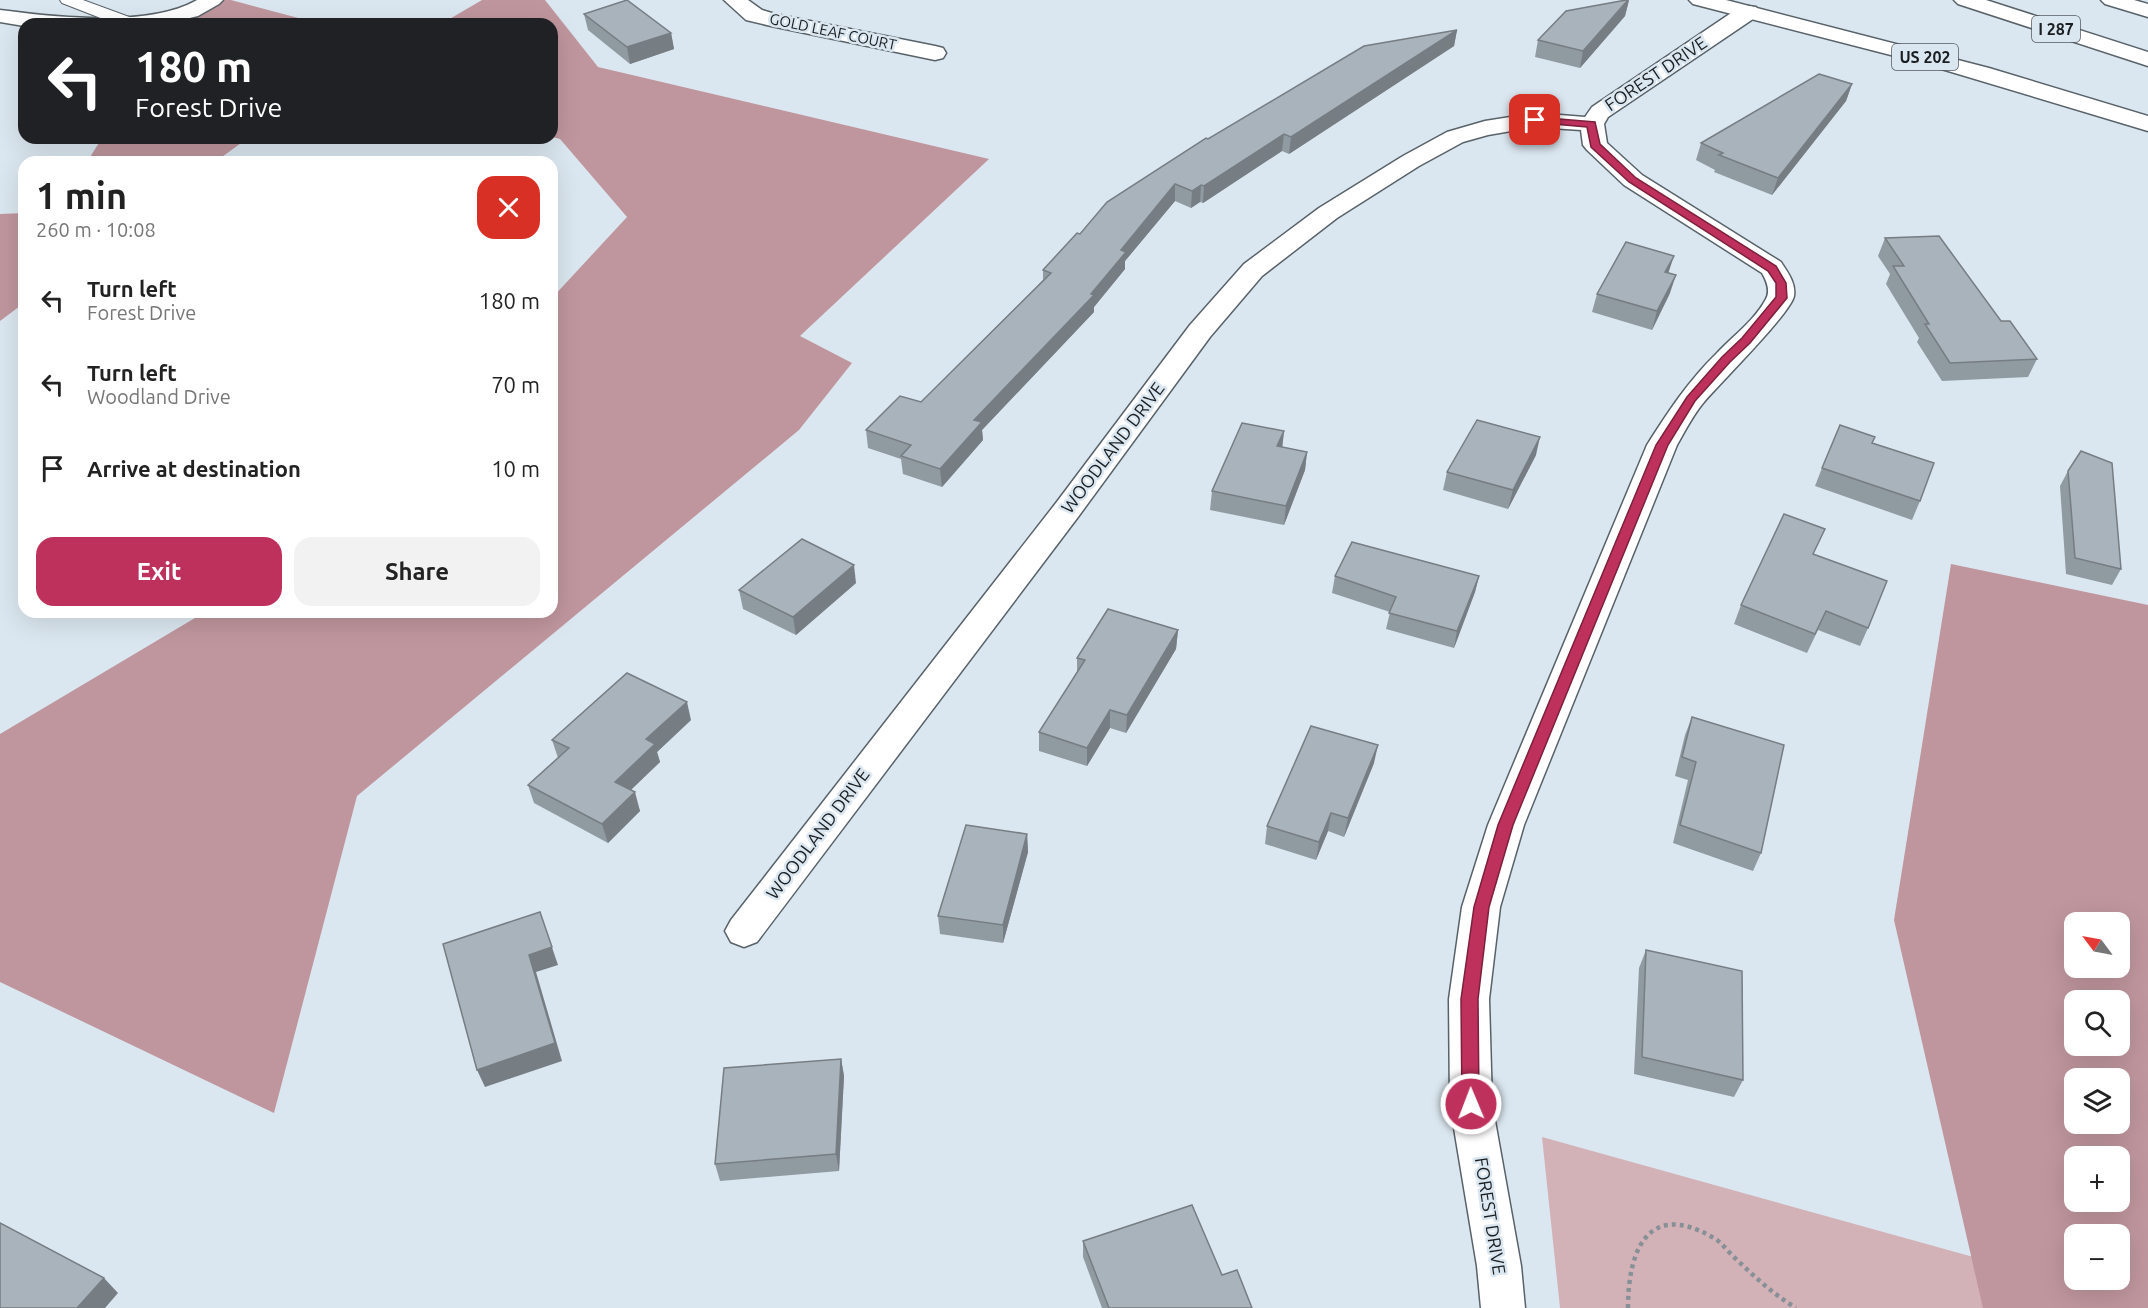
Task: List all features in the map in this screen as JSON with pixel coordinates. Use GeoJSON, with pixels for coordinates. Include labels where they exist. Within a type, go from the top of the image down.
{"type":"FeatureCollection","features":[{"type":"Feature","properties":{"kind":"main road"},"geometry":{"type":"LineString","coordinates":[[156,18],[185,14],[212,0]]}},
{"type":"Feature","properties":{"kind":"main road","name":"GOLD LEAF COURT"},"geometry":{"type":"LineString","coordinates":[[735,0],[754,15],[771,20],[935,53]]}},
{"type":"Feature","properties":{"kind":"main road","name":"US 202"},"geometry":{"type":"LineString","coordinates":[[1700,0],[1990,75],[2148,124]]}},
{"type":"Feature","properties":{"kind":"main road","name":"I 287"},"geometry":{"type":"LineString","coordinates":[[1965,0],[2148,58]]}},
{"type":"Feature","properties":{"kind":"main road"},"geometry":{"type":"LineString","coordinates":[[2112,0],[2148,11]]}},
{"type":"Feature","properties":{"kind":"main road","name":"FOREST DRIVE"},"geometry":{"type":"LineString","coordinates":[[1503,1308],[1499,1266],[1471,1104],[1469,999],[1481,907],[1506,825],[1662,445],[1691,399],[1746,340],[1781,298],[1781,283],[1772,268],[1633,180],[1595,145],[1592,124],[1600,112],[1748,12]]}},
{"type":"Feature","properties":{"kind":"main road"},"geometry":{"type":"LineString","coordinates":[[0,16],[18,19]]}},
{"type":"Feature","properties":{"kind":"main road","name":"WOODLAND DRIVE"},"geometry":{"type":"LineString","coordinates":[[744,931],[1067,510],[1200,331],[1253,270],[1328,213],[1411,161],[1455,137],[1485,128],[1535,120],[1592,124]]}},
{"type":"Feature","properties":{"kind":"lane"},"geometry":{"type":"LineString","coordinates":[[68,0],[115,18]]}},
{"type":"Feature","properties":{"kind":"path"},"geometry":{"type":"LineString","coordinates":[[1628,1308],[1628,1282],[1639,1243],[1656,1228],[1679,1224],[1713,1237],[1774,1295],[1796,1308]]}},
{"type":"Feature","properties":{"kind":"shaded area"},"geometry":{"type":"Polygon","coordinates":[[[210,0],[231,0],[298,18],[182,18],[210,0]]]}},
{"type":"Feature","properties":{"kind":"shaded area"},"geometry":{"type":"Polygon","coordinates":[[[482,0],[545,0],[598,67],[989,159],[800,336],[852,363],[799,430],[357,796],[274,1113],[0,982],[0,734],[195,618],[558,618],[558,292],[627,217],[558,138],[558,18],[451,18],[482,0]]]}},
{"type":"Feature","properties":{"kind":"shaded area"},"geometry":{"type":"Polygon","coordinates":[[[98,144],[240,144],[223,156],[91,156],[98,144]]]}},
{"type":"Feature","properties":{"kind":"shaded area"},"geometry":{"type":"Polygon","coordinates":[[[18,213],[18,308],[0,321],[0,214],[18,213]]]}},
{"type":"Feature","properties":{"kind":"shaded area"},"geometry":{"type":"Polygon","coordinates":[[[1951,564],[2148,605],[2148,1308],[1983,1308],[1894,920],[1951,564]]]}},
{"type":"Feature","properties":{"kind":"shaded area"},"geometry":{"type":"Polygon","coordinates":[[[1542,1137],[1977,1258],[1988,1308],[1560,1308],[1542,1137]]]}},
{"type":"Feature","properties":{"kind":"building"},"geometry":{"type":"Polygon","coordinates":[[[627,0],[671,33],[627,47],[584,14],[627,0]]]}},
{"type":"Feature","properties":{"kind":"building"},"geometry":{"type":"Polygon","coordinates":[[[1628,0],[1583,51],[1538,40],[1566,11],[1628,0]]]}},
{"type":"Feature","properties":{"kind":"building"},"geometry":{"type":"Polygon","coordinates":[[[1457,30],[1291,137],[1284,134],[1204,186],[1201,185],[1192,191],[1175,184],[1121,250],[1126,252],[1091,294],[1094,295],[974,420],[982,422],[940,469],[901,456],[911,445],[866,430],[900,396],[921,402],[1051,273],[1043,270],[1077,233],[1080,234],[1107,202],[1206,138],[1208,139],[1364,46],[1457,30]]]}},
{"type":"Feature","properties":{"kind":"building"},"geometry":{"type":"Polygon","coordinates":[[[1819,74],[1852,84],[1778,178],[1719,155],[1723,153],[1701,143],[1819,74]]]}},
{"type":"Feature","properties":{"kind":"building"},"geometry":{"type":"Polygon","coordinates":[[[1939,236],[2001,321],[2010,321],[2037,359],[1950,363],[1893,266],[1904,266],[1885,238],[1939,236]]]}},
{"type":"Feature","properties":{"kind":"building"},"geometry":{"type":"Polygon","coordinates":[[[1626,242],[1674,256],[1665,272],[1676,275],[1657,311],[1597,294],[1626,242]]]}},
{"type":"Feature","properties":{"kind":"building"},"geometry":{"type":"Polygon","coordinates":[[[1477,420],[1540,437],[1513,490],[1447,472],[1477,420]]]}},
{"type":"Feature","properties":{"kind":"building"},"geometry":{"type":"Polygon","coordinates":[[[1242,423],[1284,431],[1277,446],[1307,452],[1286,506],[1212,491],[1242,423]]]}},
{"type":"Feature","properties":{"kind":"building"},"geometry":{"type":"Polygon","coordinates":[[[1840,425],[1875,437],[1872,443],[1934,463],[1920,501],[1822,468],[1840,425]]]}},
{"type":"Feature","properties":{"kind":"building"},"geometry":{"type":"Polygon","coordinates":[[[2081,451],[2112,463],[2121,569],[2075,558],[2068,471],[2081,451]]]}},
{"type":"Feature","properties":{"kind":"building"},"geometry":{"type":"Polygon","coordinates":[[[1784,514],[1825,529],[1813,554],[1887,581],[1868,628],[1826,611],[1815,634],[1741,605],[1784,514]]]}},
{"type":"Feature","properties":{"kind":"building"},"geometry":{"type":"Polygon","coordinates":[[[802,539],[854,565],[793,617],[739,590],[802,539]]]}},
{"type":"Feature","properties":{"kind":"building"},"geometry":{"type":"Polygon","coordinates":[[[1352,542],[1479,576],[1457,631],[1389,613],[1396,597],[1335,576],[1352,542]]]}},
{"type":"Feature","properties":{"kind":"building"},"geometry":{"type":"Polygon","coordinates":[[[1108,609],[1178,630],[1127,715],[1110,710],[1087,748],[1039,732],[1085,660],[1077,658],[1108,609]]]}},
{"type":"Feature","properties":{"kind":"building"},"geometry":{"type":"Polygon","coordinates":[[[627,673],[687,702],[646,739],[655,744],[615,782],[635,792],[602,824],[528,785],[569,748],[552,740],[627,673]]]}},
{"type":"Feature","properties":{"kind":"building"},"geometry":{"type":"Polygon","coordinates":[[[1692,717],[1784,745],[1761,853],[1680,825],[1696,762],[1682,757],[1692,717]]]}},
{"type":"Feature","properties":{"kind":"building"},"geometry":{"type":"Polygon","coordinates":[[[1311,726],[1378,745],[1348,818],[1331,813],[1319,842],[1267,826],[1311,726]]]}},
{"type":"Feature","properties":{"kind":"building"},"geometry":{"type":"Polygon","coordinates":[[[966,825],[1027,834],[1003,925],[938,916],[966,825]]]}},
{"type":"Feature","properties":{"kind":"building"},"geometry":{"type":"Polygon","coordinates":[[[540,912],[552,947],[529,955],[555,1043],[477,1070],[443,944],[540,912]]]}},
{"type":"Feature","properties":{"kind":"building"},"geometry":{"type":"Polygon","coordinates":[[[1646,950],[1742,971],[1743,1080],[1642,1057],[1646,950]]]}},
{"type":"Feature","properties":{"kind":"building"},"geometry":{"type":"Polygon","coordinates":[[[841,1059],[836,1154],[715,1164],[724,1068],[841,1059]]]}},
{"type":"Feature","properties":{"kind":"building"},"geometry":{"type":"Polygon","coordinates":[[[1192,1205],[1222,1275],[1237,1270],[1252,1308],[1109,1308],[1083,1241],[1192,1205]]]}},
{"type":"Feature","properties":{"kind":"building"},"geometry":{"type":"Polygon","coordinates":[[[0,1223],[104,1278],[77,1308],[0,1308],[0,1223]]]}},
{"type":"Feature","properties":{"kind":"route"},"geometry":{"type":"LineString","coordinates":[[1471,1104],[1469,999],[1481,907],[1506,825],[1662,445],[1691,399],[1746,340],[1781,298],[1781,283],[1772,268],[1633,180],[1595,145],[1592,124],[1535,120]]}}]}
